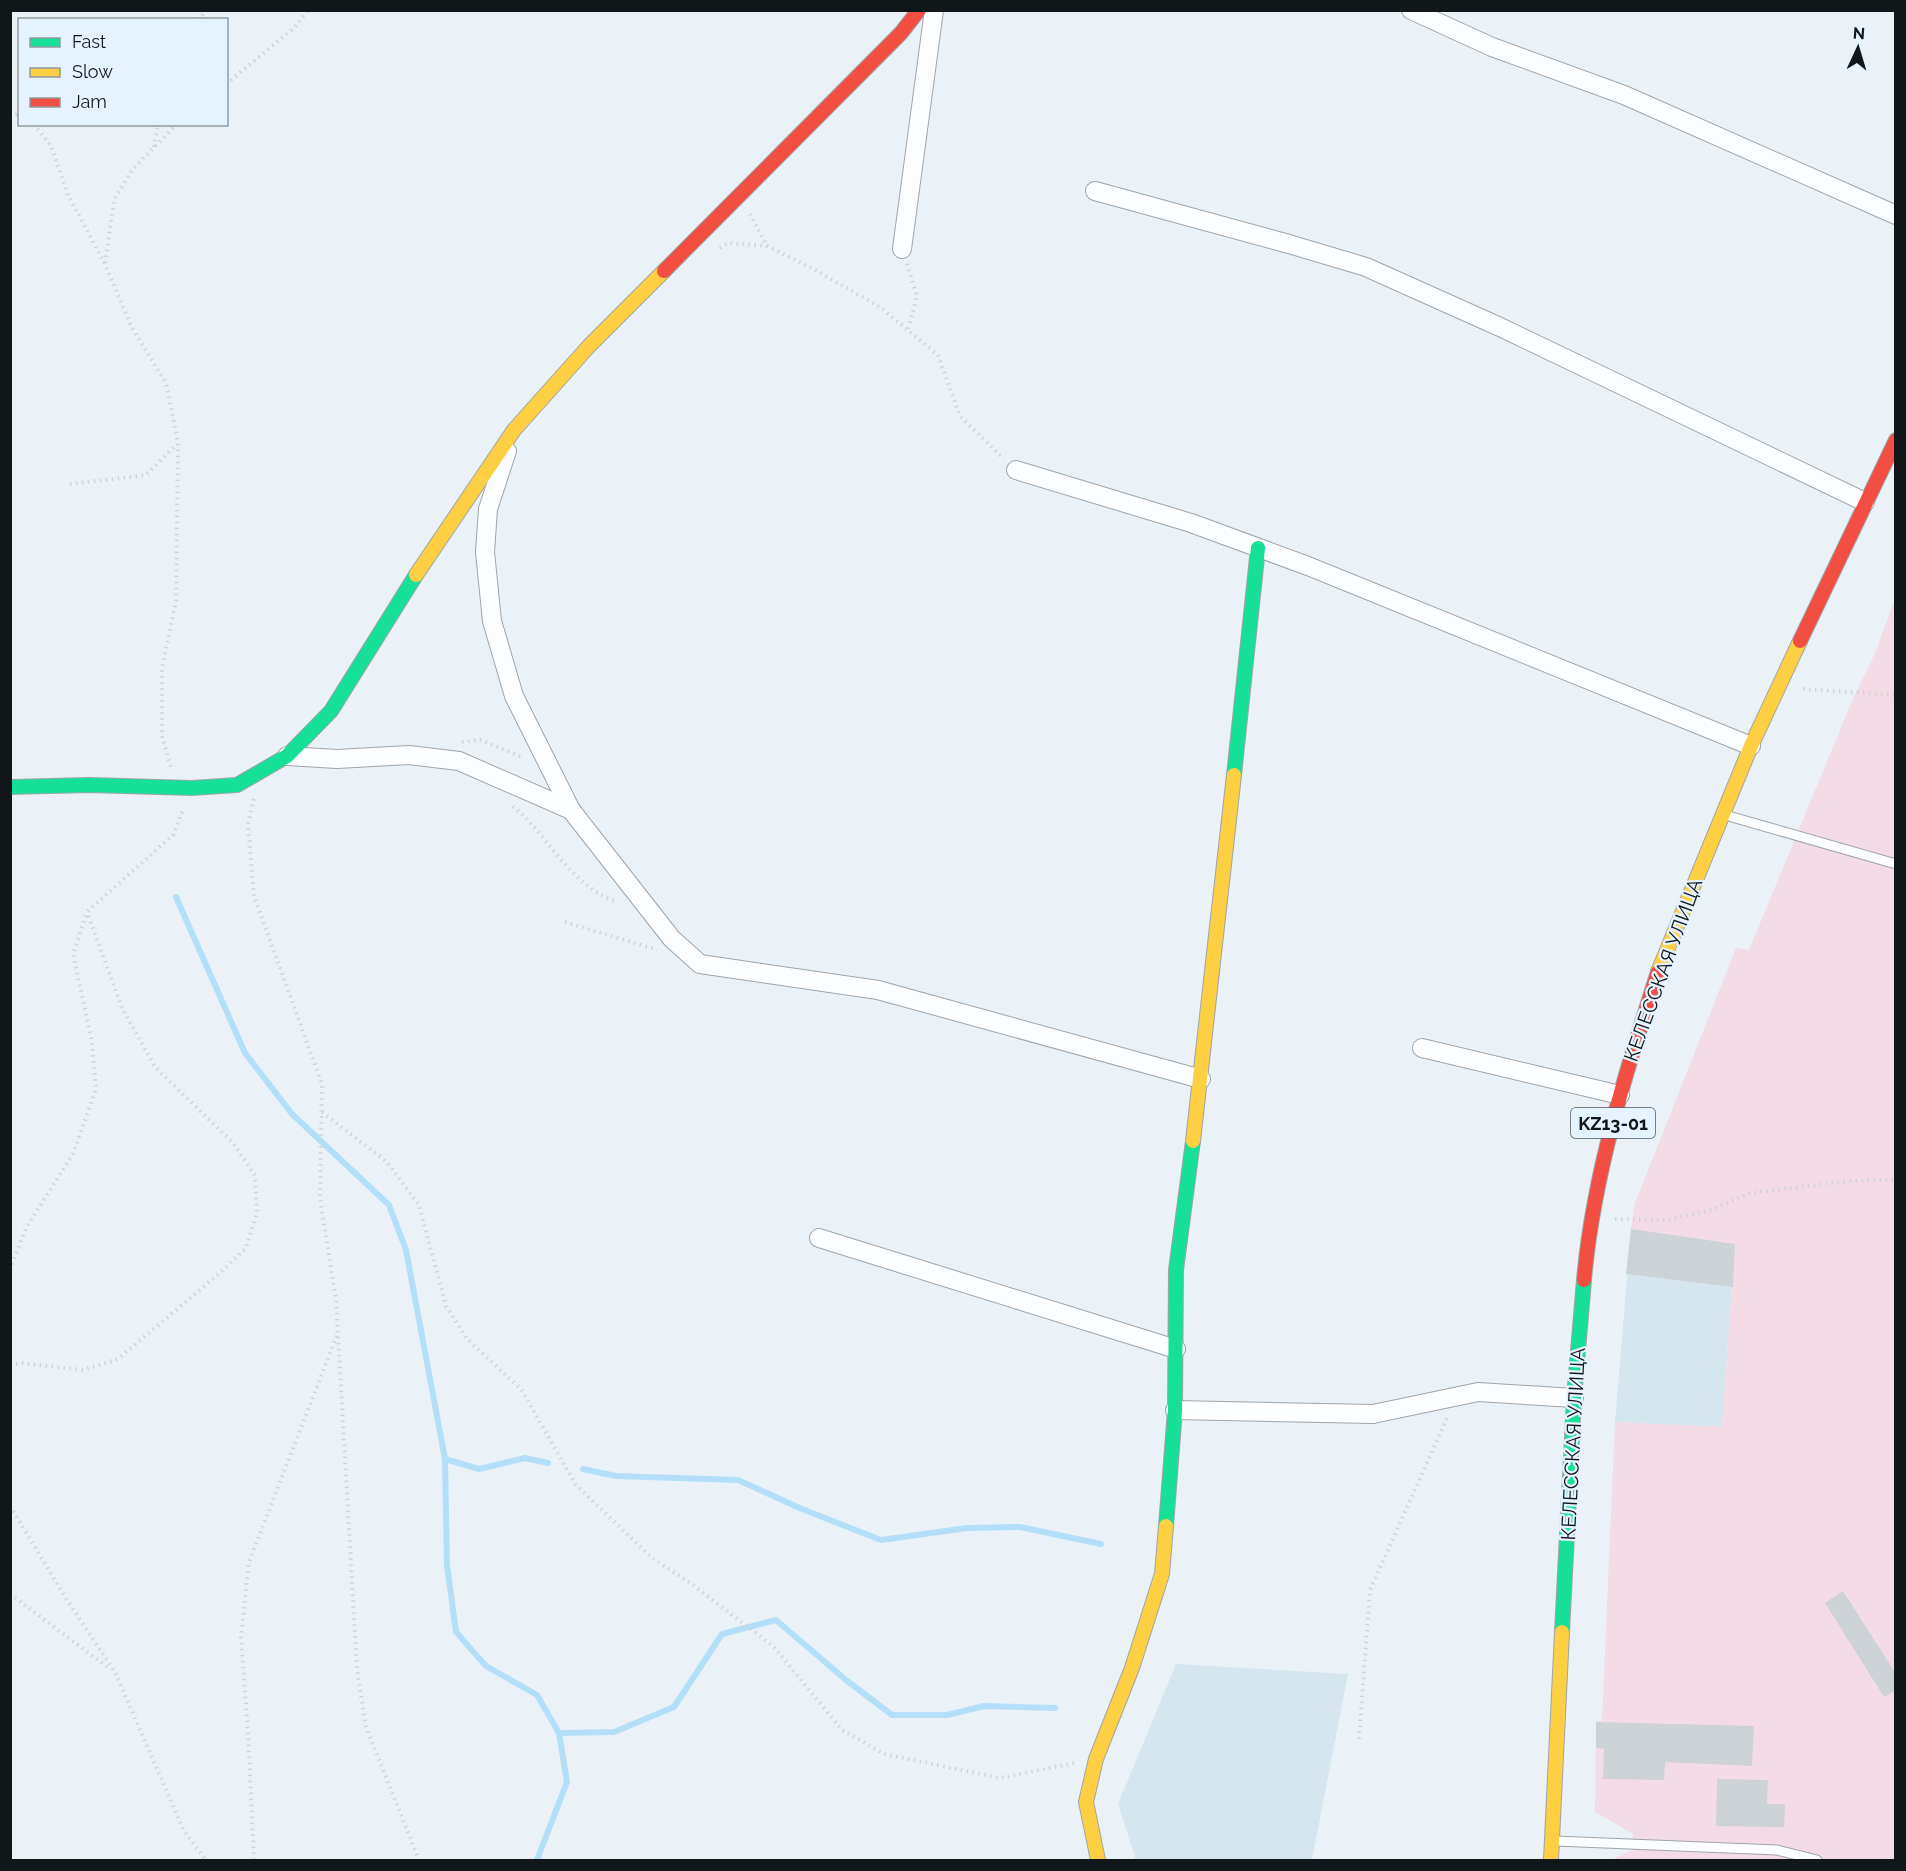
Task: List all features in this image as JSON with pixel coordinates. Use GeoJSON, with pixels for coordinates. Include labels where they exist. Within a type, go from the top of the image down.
{"type":"FeatureCollection","features":[{"type":"Feature","properties":{"kind":"street"},"geometry":{"type":"LineString","coordinates":[[10,787],[89,785],[192,788],[237,785],[287,756],[331,711],[407,588],[514,430],[590,346],[901,33],[919,10]]}},
{"type":"Feature","properties":{"kind":"street"},"geometry":{"type":"LineString","coordinates":[[902,249],[933,10]]}},
{"type":"Feature","properties":{"kind":"street"},"geometry":{"type":"LineString","coordinates":[[1411,10],[1492,47],[1624,95],[1896,215]]}},
{"type":"Feature","properties":{"kind":"street"},"geometry":{"type":"LineString","coordinates":[[1095,191],[1366,267],[1500,327],[1864,502]]}},
{"type":"Feature","properties":{"kind":"street"},"geometry":{"type":"LineString","coordinates":[[514,430],[488,508],[485,552],[492,621],[514,696],[571,810],[672,939],[700,964],[878,990],[1201,1079]]}},
{"type":"Feature","properties":{"kind":"street","name":"КЕЛЕССКАЯ УЛИЦА"},"geometry":{"type":"LineString","coordinates":[[1551,1860],[1574,1398],[1587,1255],[1605,1155],[1627,1067],[1659,969],[1751,746],[1864,502],[1896,440]]}},
{"type":"Feature","properties":{"kind":"street"},"geometry":{"type":"LineString","coordinates":[[1016,470],[1191,523],[1308,566],[1751,746]]}},
{"type":"Feature","properties":{"kind":"street"},"geometry":{"type":"LineString","coordinates":[[1098,1860],[1086,1802],[1096,1759],[1132,1668],[1162,1574],[1175,1410],[1176,1270],[1201,1079],[1258,548]]}},
{"type":"Feature","properties":{"kind":"street"},"geometry":{"type":"LineString","coordinates":[[287,756],[337,759],[409,755],[459,761],[571,810]]}},
{"type":"Feature","properties":{"kind":"street"},"geometry":{"type":"LineString","coordinates":[[1422,1048],[1620,1095]]}},
{"type":"Feature","properties":{"kind":"street"},"geometry":{"type":"LineString","coordinates":[[819,1238],[1176,1349]]}},
{"type":"Feature","properties":{"kind":"street"},"geometry":{"type":"LineString","coordinates":[[1175,1410],[1373,1414],[1478,1392],[1574,1398]]}},
{"type":"Feature","properties":{"kind":"lane"},"geometry":{"type":"LineString","coordinates":[[1723,814],[1896,864]]}},
{"type":"Feature","properties":{"kind":"lane"},"geometry":{"type":"LineString","coordinates":[[1552,1841],[1777,1850],[1817,1860]]}},
{"type":"Feature","properties":{"kind":"path"},"geometry":{"type":"LineString","coordinates":[[228,82],[294,27],[308,10]]}},
{"type":"Feature","properties":{"kind":"path"},"geometry":{"type":"LineString","coordinates":[[36,126],[51,146],[68,195],[105,264],[131,326],[166,383],[178,443],[176,602],[162,667],[162,736],[176,788]]}},
{"type":"Feature","properties":{"kind":"path"},"geometry":{"type":"LineString","coordinates":[[154,148],[158,126]]}},
{"type":"Feature","properties":{"kind":"path"},"geometry":{"type":"LineString","coordinates":[[105,264],[114,200],[132,170],[175,126]]}},
{"type":"Feature","properties":{"kind":"path"},"geometry":{"type":"LineString","coordinates":[[741,194],[767,246],[816,270],[880,307],[938,355],[960,416],[1016,470]]}},
{"type":"Feature","properties":{"kind":"path"},"geometry":{"type":"LineString","coordinates":[[902,249],[917,296],[908,330]]}},
{"type":"Feature","properties":{"kind":"path"},"geometry":{"type":"LineString","coordinates":[[70,483],[146,475],[178,443]]}},
{"type":"Feature","properties":{"kind":"path"},"geometry":{"type":"LineString","coordinates":[[1778,687],[1896,695]]}},
{"type":"Feature","properties":{"kind":"path"},"geometry":{"type":"LineString","coordinates":[[262,770],[248,824],[254,896],[322,1084],[320,1198],[336,1300],[357,1669],[366,1727],[419,1860]]}},
{"type":"Feature","properties":{"kind":"path"},"geometry":{"type":"LineString","coordinates":[[10,1270],[26,1228],[73,1154],[96,1089],[92,1042],[73,954],[87,912],[173,835],[192,788]]}},
{"type":"Feature","properties":{"kind":"path"},"geometry":{"type":"LineString","coordinates":[[511,804],[529,819],[567,867],[604,897],[650,911]]}},
{"type":"Feature","properties":{"kind":"path"},"geometry":{"type":"LineString","coordinates":[[10,1365],[21,1363],[83,1370],[118,1359],[246,1248],[257,1212],[255,1176],[234,1144],[155,1067],[122,1008],[87,912]]}},
{"type":"Feature","properties":{"kind":"path"},"geometry":{"type":"LineString","coordinates":[[565,922],[666,953]]}},
{"type":"Feature","properties":{"kind":"path"},"geometry":{"type":"LineString","coordinates":[[322,1112],[387,1162],[419,1205],[446,1306],[467,1339],[521,1389],[576,1485],[652,1558],[698,1588],[774,1647],[842,1730],[884,1754],[1000,1778],[1096,1759]]}},
{"type":"Feature","properties":{"kind":"path"},"geometry":{"type":"LineString","coordinates":[[1593,1219],[1667,1220],[1708,1211],[1750,1193],[1849,1181],[1896,1180]]}},
{"type":"Feature","properties":{"kind":"path"},"geometry":{"type":"LineString","coordinates":[[254,1860],[241,1637],[249,1562],[338,1332]]}},
{"type":"Feature","properties":{"kind":"path"},"geometry":{"type":"LineString","coordinates":[[1359,1739],[1370,1590],[1457,1396]]}},
{"type":"Feature","properties":{"kind":"path"},"geometry":{"type":"LineString","coordinates":[[10,1506],[67,1600],[115,1672],[184,1831],[206,1860]]}},
{"type":"Feature","properties":{"kind":"path"},"geometry":{"type":"LineString","coordinates":[[10,1594],[115,1672]]}},
{"type":"Feature","properties":{"kind":"shaded area"},"geometry":{"type":"Polygon","coordinates":[[[1895,599],[1895,1860],[1611,1860],[1632,1850],[1633,1834],[1595,1812],[1596,1722],[1602,1721],[1615,1422],[1722,1427],[1735,1244],[1631,1229],[1635,1203],[1736,948],[1749,950],[1852,701],[1875,653],[1895,599]]]}},
{"type":"Feature","properties":{"kind":"shaded area"},"geometry":{"type":"Polygon","coordinates":[[[1631,1229],[1735,1244],[1722,1427],[1615,1422],[1631,1229]]]}},
{"type":"Feature","properties":{"kind":"shaded area"},"geometry":{"type":"Polygon","coordinates":[[[1176,1664],[1348,1674],[1312,1860],[1136,1860],[1118,1804],[1176,1664]]]}},
{"type":"Feature","properties":{"kind":"building"},"geometry":{"type":"Polygon","coordinates":[[[1631,1229],[1735,1244],[1733,1287],[1626,1274],[1631,1229]]]}},
{"type":"Feature","properties":{"kind":"building"},"geometry":{"type":"Polygon","coordinates":[[[1843,1591],[1896,1674],[1896,1690],[1884,1697],[1825,1603],[1843,1591]]]}},
{"type":"Feature","properties":{"kind":"building"},"geometry":{"type":"Polygon","coordinates":[[[1596,1722],[1754,1726],[1752,1766],[1665,1762],[1664,1780],[1603,1779],[1604,1749],[1596,1748],[1596,1722]]]}},
{"type":"Feature","properties":{"kind":"building"},"geometry":{"type":"Polygon","coordinates":[[[1717,1779],[1768,1780],[1767,1804],[1785,1804],[1784,1827],[1716,1826],[1717,1779]]]}},
{"type":"Feature","properties":{"kind":"waterway"},"geometry":{"type":"LineString","coordinates":[[176,897],[245,1053],[292,1114],[389,1205],[406,1250],[445,1459],[447,1565],[456,1632],[486,1666],[537,1695],[559,1733],[567,1782],[537,1860]]}},
{"type":"Feature","properties":{"kind":"waterway"},"geometry":{"type":"LineString","coordinates":[[445,1459],[479,1469],[525,1458],[548,1463]]}},
{"type":"Feature","properties":{"kind":"waterway"},"geometry":{"type":"LineString","coordinates":[[583,1469],[616,1476],[738,1480],[802,1509],[881,1540],[967,1528],[1020,1527],[1101,1544]]}},
{"type":"Feature","properties":{"kind":"waterway"},"geometry":{"type":"LineString","coordinates":[[559,1733],[614,1732],[674,1707],[722,1634],[776,1620],[846,1680],[892,1715],[947,1715],[984,1706],[1055,1708]]}},
{"type":"Feature","properties":{"kind":"traffic: fast"},"geometry":{"type":"LineString","coordinates":[[1234,775],[1258,548]]}},
{"type":"Feature","properties":{"kind":"traffic: fast"},"geometry":{"type":"LineString","coordinates":[[10,787],[89,785],[192,788],[237,785],[287,756],[331,711],[416,575]]}},
{"type":"Feature","properties":{"kind":"traffic: fast"},"geometry":{"type":"LineString","coordinates":[[1166,1526],[1175,1410],[1176,1270],[1193,1141]]}},
{"type":"Feature","properties":{"kind":"traffic: fast"},"geometry":{"type":"LineString","coordinates":[[1562,1632],[1574,1398],[1584,1280]]}},
{"type":"Feature","properties":{"kind":"traffic: slow"},"geometry":{"type":"LineString","coordinates":[[416,575],[514,430],[589,346],[664,271]]}},
{"type":"Feature","properties":{"kind":"traffic: slow"},"geometry":{"type":"LineString","coordinates":[[1658,972],[1751,746],[1800,641]]}},
{"type":"Feature","properties":{"kind":"traffic: slow"},"geometry":{"type":"LineString","coordinates":[[1193,1141],[1234,775]]}},
{"type":"Feature","properties":{"kind":"traffic: slow"},"geometry":{"type":"LineString","coordinates":[[1098,1860],[1086,1802],[1096,1759],[1132,1668],[1162,1574],[1166,1526]]}},
{"type":"Feature","properties":{"kind":"traffic: slow"},"geometry":{"type":"LineString","coordinates":[[1551,1860],[1562,1632]]}},
{"type":"Feature","properties":{"kind":"traffic: jam"},"geometry":{"type":"LineString","coordinates":[[664,271],[901,33],[919,10]]}},
{"type":"Feature","properties":{"kind":"traffic: jam"},"geometry":{"type":"LineString","coordinates":[[1800,641],[1896,440]]}},
{"type":"Feature","properties":{"kind":"traffic: jam"},"geometry":{"type":"LineString","coordinates":[[1584,1280],[1588,1241],[1612,1124],[1658,972]]}}]}
